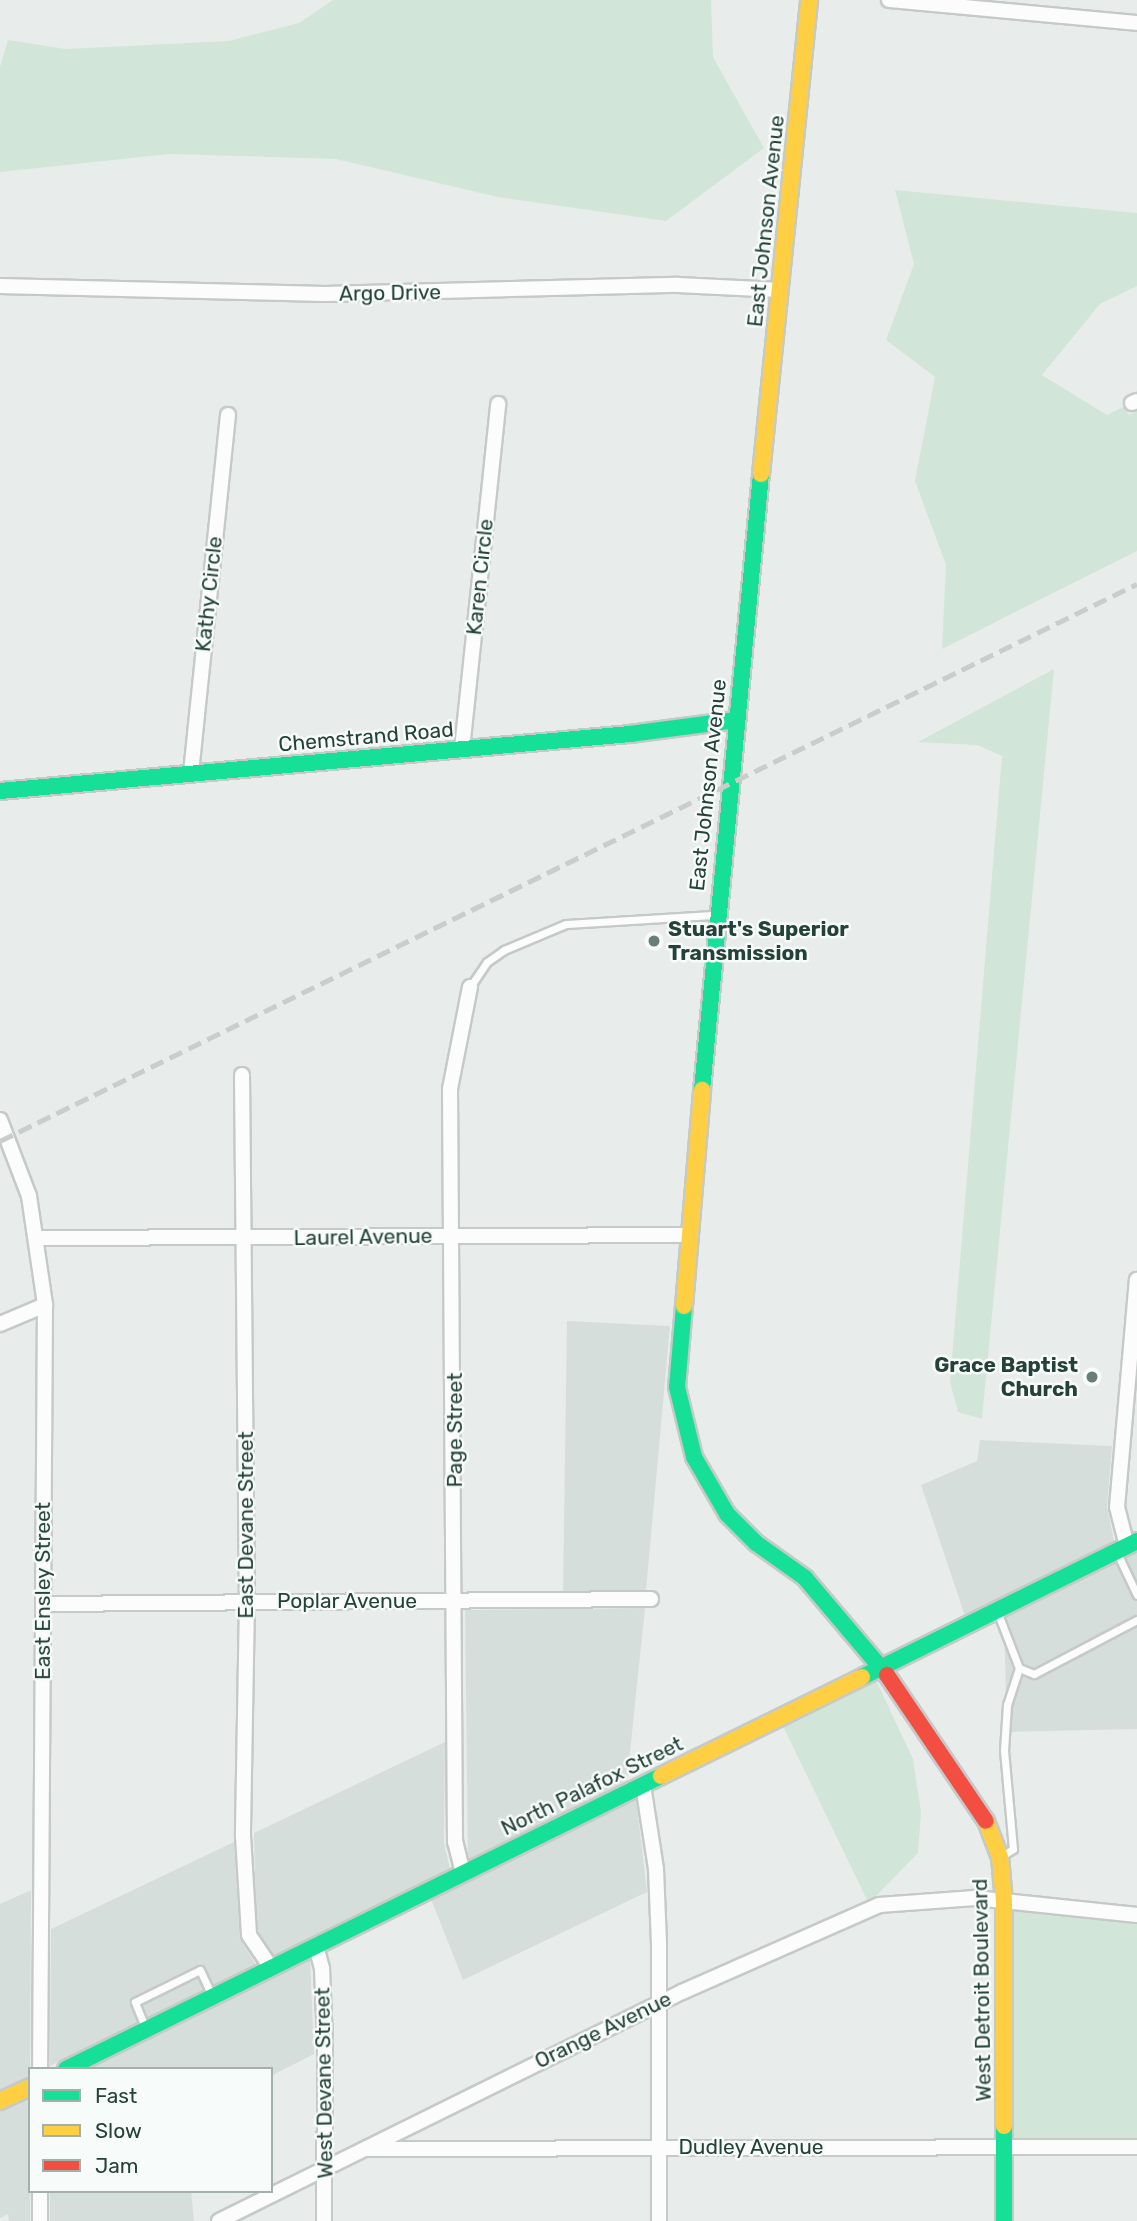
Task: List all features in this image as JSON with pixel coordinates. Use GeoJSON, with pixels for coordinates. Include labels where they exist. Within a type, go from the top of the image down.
{"type":"FeatureCollection","features":[{"type":"Feature","properties":{"kind":"main road","name":"East Johnson Avenue"},"geometry":{"type":"LineString","coordinates":[[810,0],[717,915],[677,1387],[694,1457],[727,1514],[756,1543],[805,1578],[882,1667]]}},
{"type":"Feature","properties":{"kind":"main road","name":"Chemstrand Road"},"geometry":{"type":"LineString","coordinates":[[0,790],[462,749],[736,720]]}},
{"type":"Feature","properties":{"kind":"main road","name":"North Palafox Street"},"geometry":{"type":"LineString","coordinates":[[70,2067],[1127,1546]]}},
{"type":"Feature","properties":{"kind":"main road","name":"West Detroit Boulevard"},"geometry":{"type":"LineString","coordinates":[[882,1667],[986,1820],[1000,1857],[1004,1902],[1004,2221]]}},
{"type":"Feature","properties":{"kind":"main road"},"geometry":{"type":"LineString","coordinates":[[0,2101],[28,2088]]}},
{"type":"Feature","properties":{"kind":"street"},"geometry":{"type":"LineString","coordinates":[[889,0],[1137,23]]}},
{"type":"Feature","properties":{"kind":"street","name":"Argo Drive"},"geometry":{"type":"LineString","coordinates":[[0,286],[325,293],[678,285],[780,290]]}},
{"type":"Feature","properties":{"kind":"street","name":"Karen Circle"},"geometry":{"type":"LineString","coordinates":[[462,749],[498,404]]}},
{"type":"Feature","properties":{"kind":"street","name":"Kathy Circle"},"geometry":{"type":"LineString","coordinates":[[191,773],[228,415]]}},
{"type":"Feature","properties":{"kind":"street","name":"Page Street"},"geometry":{"type":"LineString","coordinates":[[463,1873],[454,1842],[454,1236],[450,1211],[450,1089],[470,987]]}},
{"type":"Feature","properties":{"kind":"street","name":"East Devane Street"},"geometry":{"type":"LineString","coordinates":[[242,1075],[247,1601],[246,1920],[256,1950],[271,1968]]}},
{"type":"Feature","properties":{"kind":"street","name":"East Ensley Street"},"geometry":{"type":"LineString","coordinates":[[0,1121],[29,1196],[38,1238],[45,1305],[40,2067]]}},
{"type":"Feature","properties":{"kind":"street","name":"Laurel Avenue"},"geometry":{"type":"LineString","coordinates":[[38,1238],[688,1235]]}},
{"type":"Feature","properties":{"kind":"street"},"geometry":{"type":"LineString","coordinates":[[1127,1546],[1117,1507],[1137,1280]]}},
{"type":"Feature","properties":{"kind":"street"},"geometry":{"type":"LineString","coordinates":[[0,1324],[45,1305]]}},
{"type":"Feature","properties":{"kind":"street","name":"Poplar Avenue"},"geometry":{"type":"LineString","coordinates":[[43,1604],[651,1600]]}},
{"type":"Feature","properties":{"kind":"street"},"geometry":{"type":"LineString","coordinates":[[643,1785],[656,1869],[659,2221]]}},
{"type":"Feature","properties":{"kind":"street","name":"Orange Avenue"},"geometry":{"type":"LineString","coordinates":[[219,2221],[659,2003],[879,1905],[962,1899],[1137,1915]]}},
{"type":"Feature","properties":{"kind":"street","name":"West Devane Street"},"geometry":{"type":"LineString","coordinates":[[316,1945],[324,2017],[324,2221]]}},
{"type":"Feature","properties":{"kind":"street","name":"Dudley Avenue"},"geometry":{"type":"LineString","coordinates":[[366,2149],[1137,2147]]}},
{"type":"Feature","properties":{"kind":"street"},"geometry":{"type":"LineString","coordinates":[[40,2193],[40,2221]]}},
{"type":"Feature","properties":{"kind":"lane"},"geometry":{"type":"LineString","coordinates":[[470,987],[487,962],[504,950],[566,924],[717,915]]}},
{"type":"Feature","properties":{"kind":"lane"},"geometry":{"type":"LineString","coordinates":[[1127,1546],[1137,1595]]}},
{"type":"Feature","properties":{"kind":"lane"},"geometry":{"type":"LineString","coordinates":[[997,1611],[1019,1668],[1007,1705],[1003,1750],[1013,1849],[1000,1857]]}},
{"type":"Feature","properties":{"kind":"lane"},"geometry":{"type":"LineString","coordinates":[[1019,1668],[1034,1674],[1137,1619]]}},
{"type":"Feature","properties":{"kind":"lane"},"geometry":{"type":"LineString","coordinates":[[146,2029],[135,2002],[200,1970],[212,1997]]}},
{"type":"Feature","properties":{"kind":"shaded area"},"geometry":{"type":"Polygon","coordinates":[[[567,1321],[670,1326],[646,1591],[563,1592],[567,1321]]]}},
{"type":"Feature","properties":{"kind":"shaded area"},"geometry":{"type":"Polygon","coordinates":[[[980,1440],[1112,1446],[1107,1506],[1114,1541],[965,1616],[921,1485],[977,1461],[980,1440]]]}},
{"type":"Feature","properties":{"kind":"shaded area"},"geometry":{"type":"Polygon","coordinates":[[[1137,1553],[1137,1729],[1007,1732],[1004,1617],[1137,1553]]]}},
{"type":"Feature","properties":{"kind":"shaded area"},"geometry":{"type":"Polygon","coordinates":[[[645,1608],[627,1781],[468,1861],[465,1610],[645,1608]]]}},
{"type":"Feature","properties":{"kind":"shaded area"},"geometry":{"type":"Polygon","coordinates":[[[445,1742],[444,1843],[450,1869],[273,1956],[259,1933],[256,1919],[254,1833],[445,1742]]]}},
{"type":"Feature","properties":{"kind":"shaded area"},"geometry":{"type":"Polygon","coordinates":[[[636,1798],[647,1892],[463,1980],[431,1899],[636,1798]]]}},
{"type":"Feature","properties":{"kind":"shaded area"},"geometry":{"type":"Polygon","coordinates":[[[234,1842],[240,1939],[256,1965],[50,2066],[51,1929],[234,1842]]]}},
{"type":"Feature","properties":{"kind":"shaded area"},"geometry":{"type":"Polygon","coordinates":[[[31,1890],[30,2067],[28,2077],[0,2091],[0,1904],[31,1890]]]}},
{"type":"Feature","properties":{"kind":"shaded area"},"geometry":{"type":"Polygon","coordinates":[[[310,1958],[314,2054],[273,2075],[273,2067],[90,2067],[310,1958]]]}},
{"type":"Feature","properties":{"kind":"shaded area"},"geometry":{"type":"Polygon","coordinates":[[[28,2098],[30,2221],[9,2221],[8,2214],[0,2218],[0,2111],[28,2098]]]}},
{"type":"Feature","properties":{"kind":"shaded area"},"geometry":{"type":"Polygon","coordinates":[[[50,2193],[191,2193],[194,2221],[50,2221],[50,2193]]]}},
{"type":"Feature","properties":{"kind":"green space"},"geometry":{"type":"Polygon","coordinates":[[[333,0],[711,0],[713,57],[764,148],[666,221],[498,197],[336,159],[169,154],[0,172],[0,67],[8,40],[66,49],[229,41],[299,23],[333,0]]]}},
{"type":"Feature","properties":{"kind":"green space"},"geometry":{"type":"Polygon","coordinates":[[[895,190],[1137,213],[1137,286],[1100,304],[1042,375],[1107,415],[1123,407],[1129,415],[1137,411],[1137,551],[942,649],[946,565],[915,481],[935,377],[886,340],[914,264],[895,190]]]}},
{"type":"Feature","properties":{"kind":"green space"},"geometry":{"type":"Polygon","coordinates":[[[1054,669],[982,1419],[958,1412],[950,1382],[1002,756],[977,745],[918,742],[1054,669]]]}},
{"type":"Feature","properties":{"kind":"green space"},"geometry":{"type":"Polygon","coordinates":[[[876,1680],[913,1759],[921,1812],[918,1853],[876,1896],[867,1900],[783,1726],[876,1680]]]}},
{"type":"Feature","properties":{"kind":"green space"},"geometry":{"type":"Polygon","coordinates":[[[1004,1902],[1137,1915],[1137,2147],[1004,2147],[1004,1902]]]}},
{"type":"Feature","properties":{"kind":"railway"},"geometry":{"type":"LineString","coordinates":[[0,1141],[1137,584]]}},
{"type":"Feature","properties":{"kind":"traffic: fast"},"geometry":{"type":"LineString","coordinates":[[702,1090],[761,474]]}},
{"type":"Feature","properties":{"kind":"traffic: fast"},"geometry":{"type":"LineString","coordinates":[[0,791],[630,734],[736,720]]}},
{"type":"Feature","properties":{"kind":"traffic: fast"},"geometry":{"type":"LineString","coordinates":[[684,1306],[677,1387],[694,1457],[727,1514],[756,1543],[805,1578],[887,1675]]}},
{"type":"Feature","properties":{"kind":"traffic: fast"},"geometry":{"type":"LineString","coordinates":[[862,1677],[1137,1541]]}},
{"type":"Feature","properties":{"kind":"traffic: fast"},"geometry":{"type":"LineString","coordinates":[[70,2067],[661,1776]]}},
{"type":"Feature","properties":{"kind":"traffic: fast"},"geometry":{"type":"LineString","coordinates":[[1004,2126],[1004,2221]]}},
{"type":"Feature","properties":{"kind":"traffic: slow"},"geometry":{"type":"LineString","coordinates":[[761,474],[809,0]]}},
{"type":"Feature","properties":{"kind":"traffic: slow"},"geometry":{"type":"LineString","coordinates":[[684,1306],[702,1090]]}},
{"type":"Feature","properties":{"kind":"traffic: slow"},"geometry":{"type":"LineString","coordinates":[[661,1776],[862,1677]]}},
{"type":"Feature","properties":{"kind":"traffic: slow"},"geometry":{"type":"LineString","coordinates":[[986,1821],[1000,1857],[1004,1902],[1004,2126]]}},
{"type":"Feature","properties":{"kind":"traffic: slow"},"geometry":{"type":"LineString","coordinates":[[0,2101],[28,2088]]}},
{"type":"Feature","properties":{"kind":"traffic: jam"},"geometry":{"type":"LineString","coordinates":[[887,1675],[986,1821]]}},
{"type":"Feature","properties":{"kind":"place","name":"Stuart's Superior Transmission"},"geometry":{"type":"Point","coordinates":[654,941]}},
{"type":"Feature","properties":{"kind":"place","name":"Grace Baptist Church"},"geometry":{"type":"Point","coordinates":[1092,1377]}}]}
